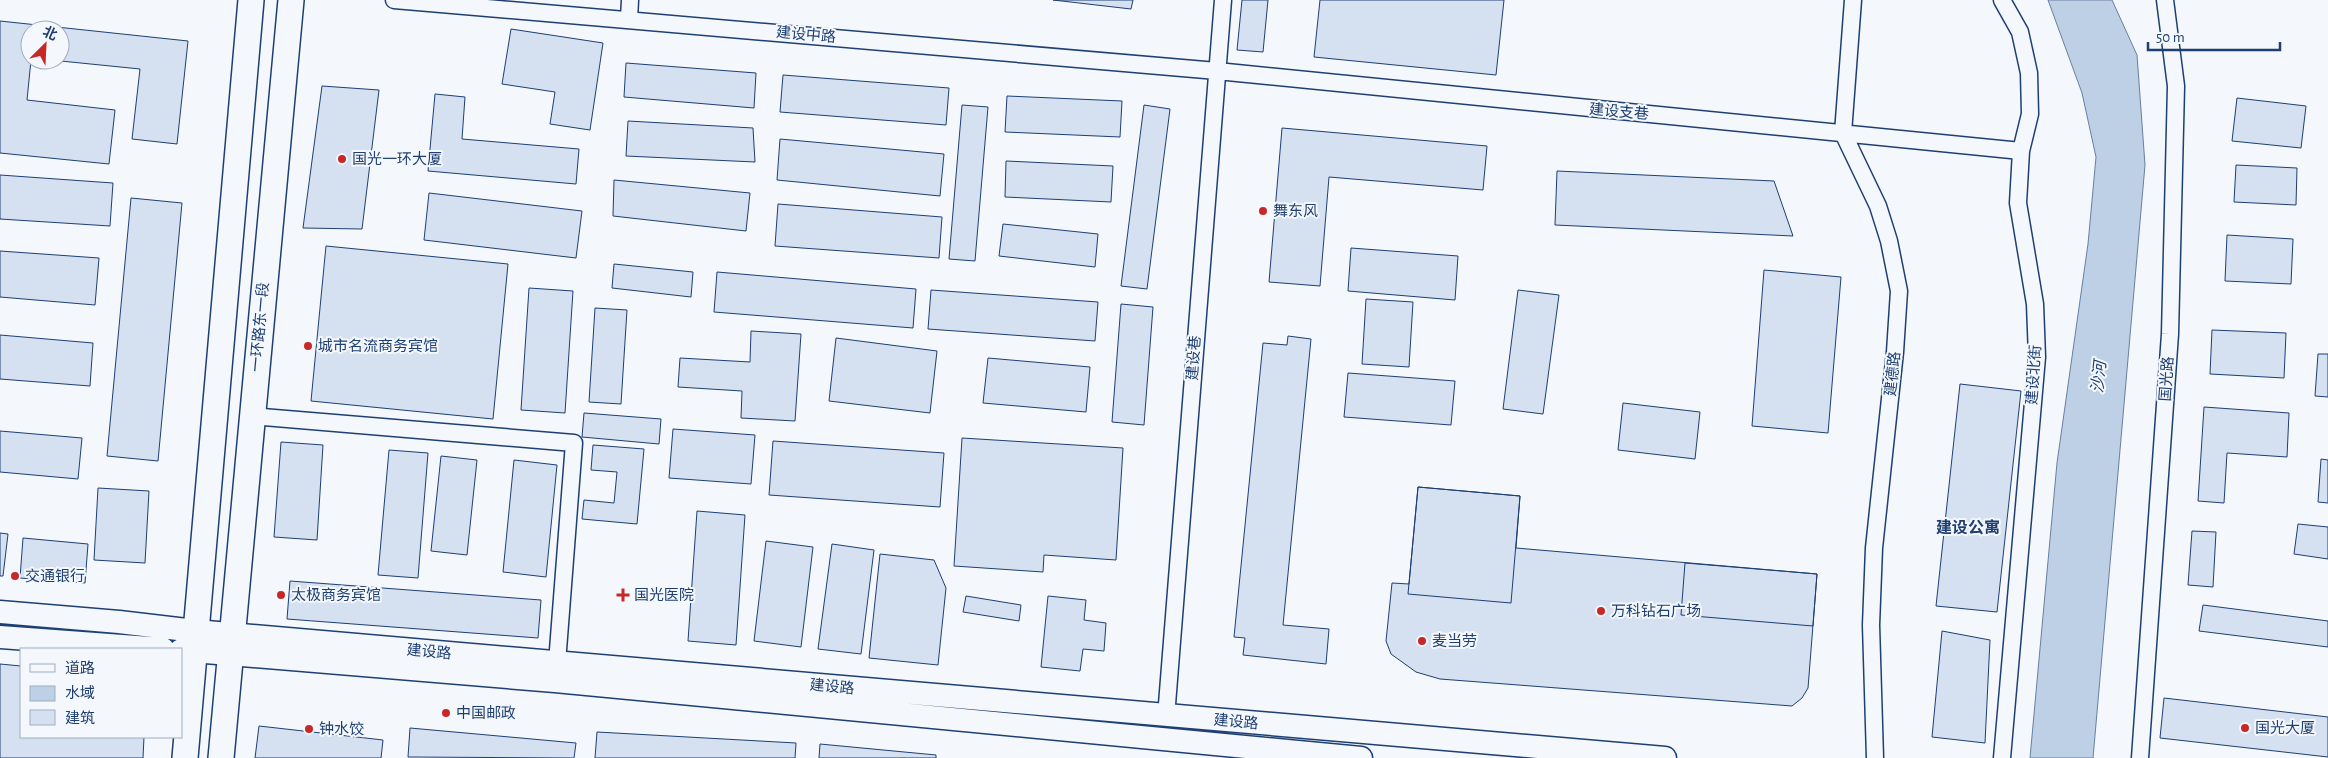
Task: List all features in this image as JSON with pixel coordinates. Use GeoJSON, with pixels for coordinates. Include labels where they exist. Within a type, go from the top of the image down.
{"type":"FeatureCollection","features":[{"type":"Feature","properties":{"kind":"main road"},"geometry":{"type":"LineString","coordinates":[[185,758],[190,644],[251,0]]}},
{"type":"Feature","properties":{"kind":"main road","name":"一环路东一段"},"geometry":{"type":"LineString","coordinates":[[222,758],[291,0]]}},
{"type":"Feature","properties":{"kind":"street","name":"建设中路"},"geometry":{"type":"LineString","coordinates":[[394,0],[1217,71]]}},
{"type":"Feature","properties":{"kind":"street"},"geometry":{"type":"LineString","coordinates":[[629,19],[630,0]]}},
{"type":"Feature","properties":{"kind":"street","name":"建设巷"},"geometry":{"type":"LineString","coordinates":[[1166,716],[1223,0]]}},
{"type":"Feature","properties":{"kind":"street"},"geometry":{"type":"LineString","coordinates":[[1843,133],[1854,0]]}},
{"type":"Feature","properties":{"kind":"street","name":"建设北街"},"geometry":{"type":"LineString","coordinates":[[2002,0],[2020,32],[2029,73],[2030,114],[2021,151],[2018,202],[2035,304],[2036,357],[2002,758]]}},
{"type":"Feature","properties":{"kind":"street","name":"国光路"},"geometry":{"type":"LineString","coordinates":[[2140,758],[2170,334],[2176,86],[2165,0]]}},
{"type":"Feature","properties":{"kind":"street","name":"建设支巷"},"geometry":{"type":"LineString","coordinates":[[1217,71],[2021,151]]}},
{"type":"Feature","properties":{"kind":"street","name":"建德路"},"geometry":{"type":"LineString","coordinates":[[1843,133],[1878,206],[1889,241],[1899,291],[1895,352],[1874,548],[1871,625],[1875,758]]}},
{"type":"Feature","properties":{"kind":"street"},"geometry":{"type":"LineString","coordinates":[[252,416],[574,444],[557,663]]}},
{"type":"Feature","properties":{"kind":"street","name":"建设路"},"geometry":{"type":"LineString","coordinates":[[0,612],[119,622],[190,644],[557,663],[1665,758]]}},
{"type":"Feature","properties":{"kind":"street"},"geometry":{"type":"LineString","coordinates":[[0,637],[149,648]]}},
{"type":"Feature","properties":{"kind":"street","name":"建设路"},"geometry":{"type":"LineString","coordinates":[[231,645],[1164,749],[1361,758]]}},
{"type":"Feature","properties":{"kind":"street"},"geometry":{"type":"LineString","coordinates":[[1164,749],[1166,716]]}},
{"type":"Feature","properties":{"kind":"water","name":"沙河"},"geometry":{"type":"Polygon","coordinates":[[[2048,0],[2112,0],[2137,55],[2145,165],[2093,758],[2030,758],[2057,463],[2088,244],[2096,157],[2082,93],[2048,0]]]}},
{"type":"Feature","properties":{"kind":"building"},"geometry":{"type":"Polygon","coordinates":[[[1053,0],[1133,0],[1131,9],[1053,0]]]}},
{"type":"Feature","properties":{"kind":"building"},"geometry":{"type":"Polygon","coordinates":[[[1242,0],[1268,0],[1263,52],[1237,50],[1242,0]]]}},
{"type":"Feature","properties":{"kind":"building"},"geometry":{"type":"Polygon","coordinates":[[[1320,0],[1504,0],[1496,75],[1314,57],[1320,0]]]}},
{"type":"Feature","properties":{"kind":"building"},"geometry":{"type":"Polygon","coordinates":[[[0,21],[20,23],[20,70],[30,70],[27,100],[115,110],[109,164],[0,153],[0,21]]]}},
{"type":"Feature","properties":{"kind":"building"},"geometry":{"type":"Polygon","coordinates":[[[70,28],[188,41],[177,144],[132,139],[140,69],[70,62],[70,28]]]}},
{"type":"Feature","properties":{"kind":"building"},"geometry":{"type":"Polygon","coordinates":[[[511,29],[603,43],[590,130],[550,124],[555,92],[502,84],[511,29]]]}},
{"type":"Feature","properties":{"kind":"building"},"geometry":{"type":"Polygon","coordinates":[[[626,63],[756,73],[754,108],[624,97],[626,63]]]}},
{"type":"Feature","properties":{"kind":"building"},"geometry":{"type":"Polygon","coordinates":[[[783,75],[949,88],[946,125],[780,112],[783,75]]]}},
{"type":"Feature","properties":{"kind":"building","name":"国光一环大厦"},"geometry":{"type":"Polygon","coordinates":[[[322,86],[379,90],[362,229],[303,228],[322,86]]]}},
{"type":"Feature","properties":{"kind":"building"},"geometry":{"type":"Polygon","coordinates":[[[435,94],[465,97],[462,139],[579,149],[576,184],[428,171],[435,94]]]}},
{"type":"Feature","properties":{"kind":"building"},"geometry":{"type":"Polygon","coordinates":[[[1007,96],[1122,101],[1120,137],[1005,132],[1007,96]]]}},
{"type":"Feature","properties":{"kind":"building"},"geometry":{"type":"Polygon","coordinates":[[[2237,98],[2306,106],[2301,148],[2232,141],[2237,98]]]}},
{"type":"Feature","properties":{"kind":"building"},"geometry":{"type":"Polygon","coordinates":[[[962,105],[988,107],[975,261],[949,259],[962,105]]]}},
{"type":"Feature","properties":{"kind":"building"},"geometry":{"type":"Polygon","coordinates":[[[1144,105],[1170,109],[1147,289],[1121,286],[1144,105]]]}},
{"type":"Feature","properties":{"kind":"building"},"geometry":{"type":"Polygon","coordinates":[[[628,121],[753,128],[755,162],[626,156],[628,121]]]}},
{"type":"Feature","properties":{"kind":"building"},"geometry":{"type":"Polygon","coordinates":[[[1282,128],[1487,146],[1483,190],[1329,177],[1320,286],[1269,282],[1282,128]]]}},
{"type":"Feature","properties":{"kind":"building"},"geometry":{"type":"Polygon","coordinates":[[[780,139],[944,154],[940,196],[777,180],[780,139]]]}},
{"type":"Feature","properties":{"kind":"building"},"geometry":{"type":"Polygon","coordinates":[[[1006,161],[1113,166],[1111,202],[1005,197],[1006,161]]]}},
{"type":"Feature","properties":{"kind":"building"},"geometry":{"type":"Polygon","coordinates":[[[2236,165],[2297,168],[2296,205],[2234,202],[2236,165]]]}},
{"type":"Feature","properties":{"kind":"building"},"geometry":{"type":"Polygon","coordinates":[[[1557,171],[1774,181],[1793,236],[1555,225],[1557,171]]]}},
{"type":"Feature","properties":{"kind":"building"},"geometry":{"type":"Polygon","coordinates":[[[0,175],[113,183],[110,226],[0,219],[0,175]]]}},
{"type":"Feature","properties":{"kind":"building"},"geometry":{"type":"Polygon","coordinates":[[[614,180],[750,193],[746,231],[613,216],[614,180]]]}},
{"type":"Feature","properties":{"kind":"building"},"geometry":{"type":"Polygon","coordinates":[[[429,193],[582,211],[576,258],[424,240],[429,193]]]}},
{"type":"Feature","properties":{"kind":"building"},"geometry":{"type":"Polygon","coordinates":[[[131,198],[182,203],[158,461],[107,456],[131,198]]]}},
{"type":"Feature","properties":{"kind":"building"},"geometry":{"type":"Polygon","coordinates":[[[778,204],[942,217],[939,258],[775,246],[778,204]]]}},
{"type":"Feature","properties":{"kind":"building"},"geometry":{"type":"Polygon","coordinates":[[[1003,224],[1098,234],[1095,267],[999,256],[1003,224]]]}},
{"type":"Feature","properties":{"kind":"building"},"geometry":{"type":"Polygon","coordinates":[[[2227,235],[2293,239],[2291,284],[2225,281],[2227,235]]]}},
{"type":"Feature","properties":{"kind":"building"},"geometry":{"type":"Polygon","coordinates":[[[326,246],[508,264],[493,419],[311,401],[326,246]]]}},
{"type":"Feature","properties":{"kind":"building"},"geometry":{"type":"Polygon","coordinates":[[[1351,248],[1458,256],[1455,300],[1348,291],[1351,248]]]}},
{"type":"Feature","properties":{"kind":"building"},"geometry":{"type":"Polygon","coordinates":[[[0,251],[99,258],[95,305],[0,297],[0,251]]]}},
{"type":"Feature","properties":{"kind":"building"},"geometry":{"type":"Polygon","coordinates":[[[614,264],[693,272],[691,297],[612,288],[614,264]]]}},
{"type":"Feature","properties":{"kind":"building"},"geometry":{"type":"Polygon","coordinates":[[[1764,270],[1841,277],[1828,433],[1752,426],[1764,270]]]}},
{"type":"Feature","properties":{"kind":"building"},"geometry":{"type":"Polygon","coordinates":[[[717,272],[916,289],[913,328],[714,312],[717,272]]]}},
{"type":"Feature","properties":{"kind":"building"},"geometry":{"type":"Polygon","coordinates":[[[529,288],[573,291],[565,413],[521,410],[529,288]]]}},
{"type":"Feature","properties":{"kind":"building"},"geometry":{"type":"Polygon","coordinates":[[[931,290],[1098,302],[1095,341],[928,329],[931,290]]]}},
{"type":"Feature","properties":{"kind":"building"},"geometry":{"type":"Polygon","coordinates":[[[1518,290],[1559,295],[1543,414],[1503,409],[1518,290]]]}},
{"type":"Feature","properties":{"kind":"building"},"geometry":{"type":"Polygon","coordinates":[[[1366,299],[1413,302],[1409,367],[1362,364],[1366,299]]]}},
{"type":"Feature","properties":{"kind":"building"},"geometry":{"type":"Polygon","coordinates":[[[1121,304],[1153,307],[1144,425],[1112,422],[1121,304]]]}},
{"type":"Feature","properties":{"kind":"building"},"geometry":{"type":"Polygon","coordinates":[[[595,308],[627,310],[621,404],[589,402],[595,308]]]}},
{"type":"Feature","properties":{"kind":"building"},"geometry":{"type":"Polygon","coordinates":[[[2212,330],[2286,333],[2284,378],[2210,374],[2212,330]]]}},
{"type":"Feature","properties":{"kind":"building"},"geometry":{"type":"Polygon","coordinates":[[[751,331],[801,334],[795,421],[741,418],[742,391],[678,387],[680,358],[750,362],[751,331]]]}},
{"type":"Feature","properties":{"kind":"building"},"geometry":{"type":"Polygon","coordinates":[[[0,335],[93,343],[90,386],[0,379],[0,335]]]}},
{"type":"Feature","properties":{"kind":"building"},"geometry":{"type":"Polygon","coordinates":[[[1288,336],[1311,339],[1283,625],[1329,629],[1326,664],[1243,655],[1245,638],[1234,637],[1263,343],[1287,345],[1288,336]]]}},
{"type":"Feature","properties":{"kind":"building"},"geometry":{"type":"Polygon","coordinates":[[[836,338],[937,351],[930,413],[829,401],[836,338]]]}},
{"type":"Feature","properties":{"kind":"building"},"geometry":{"type":"Polygon","coordinates":[[[2318,354],[2328,354],[2328,397],[2315,396],[2318,354]]]}},
{"type":"Feature","properties":{"kind":"building"},"geometry":{"type":"Polygon","coordinates":[[[988,358],[1090,367],[1086,412],[983,403],[988,358]]]}},
{"type":"Feature","properties":{"kind":"building"},"geometry":{"type":"Polygon","coordinates":[[[1348,373],[1455,381],[1451,425],[1344,417],[1348,373]]]}},
{"type":"Feature","properties":{"kind":"building"},"geometry":{"type":"Polygon","coordinates":[[[1960,384],[2021,391],[1997,612],[1936,606],[1960,384]]]}},
{"type":"Feature","properties":{"kind":"building"},"geometry":{"type":"Polygon","coordinates":[[[1623,403],[1700,412],[1695,459],[1618,450],[1623,403]]]}},
{"type":"Feature","properties":{"kind":"building"},"geometry":{"type":"Polygon","coordinates":[[[2204,407],[2289,413],[2287,457],[2227,453],[2224,503],[2198,501],[2204,407]]]}},
{"type":"Feature","properties":{"kind":"building"},"geometry":{"type":"Polygon","coordinates":[[[584,413],[661,419],[659,444],[582,437],[584,413]]]}},
{"type":"Feature","properties":{"kind":"building"},"geometry":{"type":"Polygon","coordinates":[[[673,429],[755,435],[751,484],[669,478],[673,429]]]}},
{"type":"Feature","properties":{"kind":"building"},"geometry":{"type":"Polygon","coordinates":[[[0,431],[82,438],[78,479],[0,472],[0,431]]]}},
{"type":"Feature","properties":{"kind":"building"},"geometry":{"type":"Polygon","coordinates":[[[962,438],[1123,448],[1116,560],[1044,555],[1043,572],[954,566],[962,438]]]}},
{"type":"Feature","properties":{"kind":"building"},"geometry":{"type":"Polygon","coordinates":[[[773,441],[944,453],[940,507],[769,495],[773,441]]]}},
{"type":"Feature","properties":{"kind":"building"},"geometry":{"type":"Polygon","coordinates":[[[281,442],[323,445],[317,540],[274,537],[281,442]]]}},
{"type":"Feature","properties":{"kind":"building"},"geometry":{"type":"Polygon","coordinates":[[[593,445],[644,449],[637,524],[582,519],[584,500],[614,503],[617,472],[591,470],[593,445]]]}},
{"type":"Feature","properties":{"kind":"building"},"geometry":{"type":"Polygon","coordinates":[[[389,450],[428,453],[418,578],[378,575],[389,450]]]}},
{"type":"Feature","properties":{"kind":"building"},"geometry":{"type":"Polygon","coordinates":[[[441,456],[477,460],[467,555],[431,551],[441,456]]]}},
{"type":"Feature","properties":{"kind":"building"},"geometry":{"type":"Polygon","coordinates":[[[2321,459],[2328,460],[2328,503],[2318,502],[2321,459]]]}},
{"type":"Feature","properties":{"kind":"building"},"geometry":{"type":"Polygon","coordinates":[[[514,460],[557,465],[546,577],[503,572],[514,460]]]}},
{"type":"Feature","properties":{"kind":"building","name":"万科钻石广场"},"geometry":{"type":"Polygon","coordinates":[[[1418,487],[1520,496],[1516,548],[1817,574],[1808,688],[1802,698],[1792,706],[1440,679],[1416,672],[1391,654],[1386,641],[1392,583],[1409,584],[1418,487]]]}},
{"type":"Feature","properties":{"kind":"building"},"geometry":{"type":"Polygon","coordinates":[[[1418,487],[1520,496],[1511,603],[1408,594],[1418,487]]]}},
{"type":"Feature","properties":{"kind":"building"},"geometry":{"type":"Polygon","coordinates":[[[98,488],[149,491],[145,563],[94,560],[98,488]]]}},
{"type":"Feature","properties":{"kind":"building"},"geometry":{"type":"Polygon","coordinates":[[[697,511],[745,515],[736,645],[688,641],[697,511]]]}},
{"type":"Feature","properties":{"kind":"building"},"geometry":{"type":"Polygon","coordinates":[[[2298,524],[2328,527],[2328,559],[2294,554],[2298,524]]]}},
{"type":"Feature","properties":{"kind":"building"},"geometry":{"type":"Polygon","coordinates":[[[2192,531],[2216,532],[2213,587],[2188,585],[2192,531]]]}},
{"type":"Feature","properties":{"kind":"building"},"geometry":{"type":"Polygon","coordinates":[[[0,533],[8,534],[3,576],[0,576],[0,533]]]}},
{"type":"Feature","properties":{"kind":"building"},"geometry":{"type":"Polygon","coordinates":[[[23,538],[88,544],[85,583],[20,578],[23,538]]]}},
{"type":"Feature","properties":{"kind":"building"},"geometry":{"type":"Polygon","coordinates":[[[766,541],[813,547],[801,647],[754,641],[766,541]]]}},
{"type":"Feature","properties":{"kind":"building"},"geometry":{"type":"Polygon","coordinates":[[[832,544],[874,550],[861,654],[818,649],[832,544]]]}},
{"type":"Feature","properties":{"kind":"building"},"geometry":{"type":"Polygon","coordinates":[[[880,554],[934,560],[946,588],[938,665],[869,658],[880,554]]]}},
{"type":"Feature","properties":{"kind":"building"},"geometry":{"type":"Polygon","coordinates":[[[1685,563],[1817,574],[1813,626],[1681,615],[1685,563]]]}},
{"type":"Feature","properties":{"kind":"building"},"geometry":{"type":"Polygon","coordinates":[[[290,581],[541,600],[538,638],[287,619],[290,581]]]}},
{"type":"Feature","properties":{"kind":"building"},"geometry":{"type":"Polygon","coordinates":[[[966,596],[1021,605],[1019,621],[963,612],[966,596]]]}},
{"type":"Feature","properties":{"kind":"building"},"geometry":{"type":"Polygon","coordinates":[[[1048,596],[1086,600],[1084,620],[1106,623],[1104,651],[1083,649],[1080,671],[1041,667],[1048,596]]]}},
{"type":"Feature","properties":{"kind":"building"},"geometry":{"type":"Polygon","coordinates":[[[2203,605],[2328,621],[2328,647],[2199,631],[2203,605]]]}},
{"type":"Feature","properties":{"kind":"building"},"geometry":{"type":"Polygon","coordinates":[[[1942,631],[1990,640],[1985,743],[1932,737],[1942,631]]]}},
{"type":"Feature","properties":{"kind":"building"},"geometry":{"type":"Polygon","coordinates":[[[0,664],[20,666],[20,738],[144,738],[143,758],[0,758],[0,664]]]}},
{"type":"Feature","properties":{"kind":"building","name":"国光大厦"},"geometry":{"type":"Polygon","coordinates":[[[2164,698],[2328,717],[2328,757],[2160,738],[2164,698]]]}},
{"type":"Feature","properties":{"kind":"building"},"geometry":{"type":"Polygon","coordinates":[[[259,726],[383,740],[381,758],[255,758],[259,726]]]}},
{"type":"Feature","properties":{"kind":"building"},"geometry":{"type":"Polygon","coordinates":[[[410,728],[576,743],[574,758],[408,757],[410,728]]]}},
{"type":"Feature","properties":{"kind":"building"},"geometry":{"type":"Polygon","coordinates":[[[597,732],[796,743],[795,758],[595,758],[597,732]]]}},
{"type":"Feature","properties":{"kind":"building"},"geometry":{"type":"Polygon","coordinates":[[[820,744],[936,755],[936,758],[819,758],[820,744]]]}},
{"type":"Feature","properties":{"kind":"place","name":"国光一环大厦"},"geometry":{"type":"Point","coordinates":[342,159]}},
{"type":"Feature","properties":{"kind":"place","name":"舞东风"},"geometry":{"type":"Point","coordinates":[1263,211]}},
{"type":"Feature","properties":{"kind":"place","name":"城市名流商务宾馆"},"geometry":{"type":"Point","coordinates":[308,346]}},
{"type":"Feature","properties":{"kind":"place","name":"交通银行"},"geometry":{"type":"Point","coordinates":[15,576]}},
{"type":"Feature","properties":{"kind":"place","name":"太极商务宾馆"},"geometry":{"type":"Point","coordinates":[281,595]}},
{"type":"Feature","properties":{"kind":"place","name":"国光医院"},"geometry":{"type":"Point","coordinates":[623,595]}},
{"type":"Feature","properties":{"kind":"place","name":"万科钻石广场"},"geometry":{"type":"Point","coordinates":[1601,611]}},
{"type":"Feature","properties":{"kind":"place","name":"麦当劳"},"geometry":{"type":"Point","coordinates":[1422,641]}},
{"type":"Feature","properties":{"kind":"place","name":"中国邮政"},"geometry":{"type":"Point","coordinates":[446,713]}},
{"type":"Feature","properties":{"kind":"place","name":"国光大厦"},"geometry":{"type":"Point","coordinates":[2245,728]}},
{"type":"Feature","properties":{"kind":"place","name":"钟水饺"},"geometry":{"type":"Point","coordinates":[309,729]}},
{"type":"Feature","properties":{"kind":"district","name":"建设公寓"},"geometry":{"type":"Point","coordinates":[1968,528]}}]}
